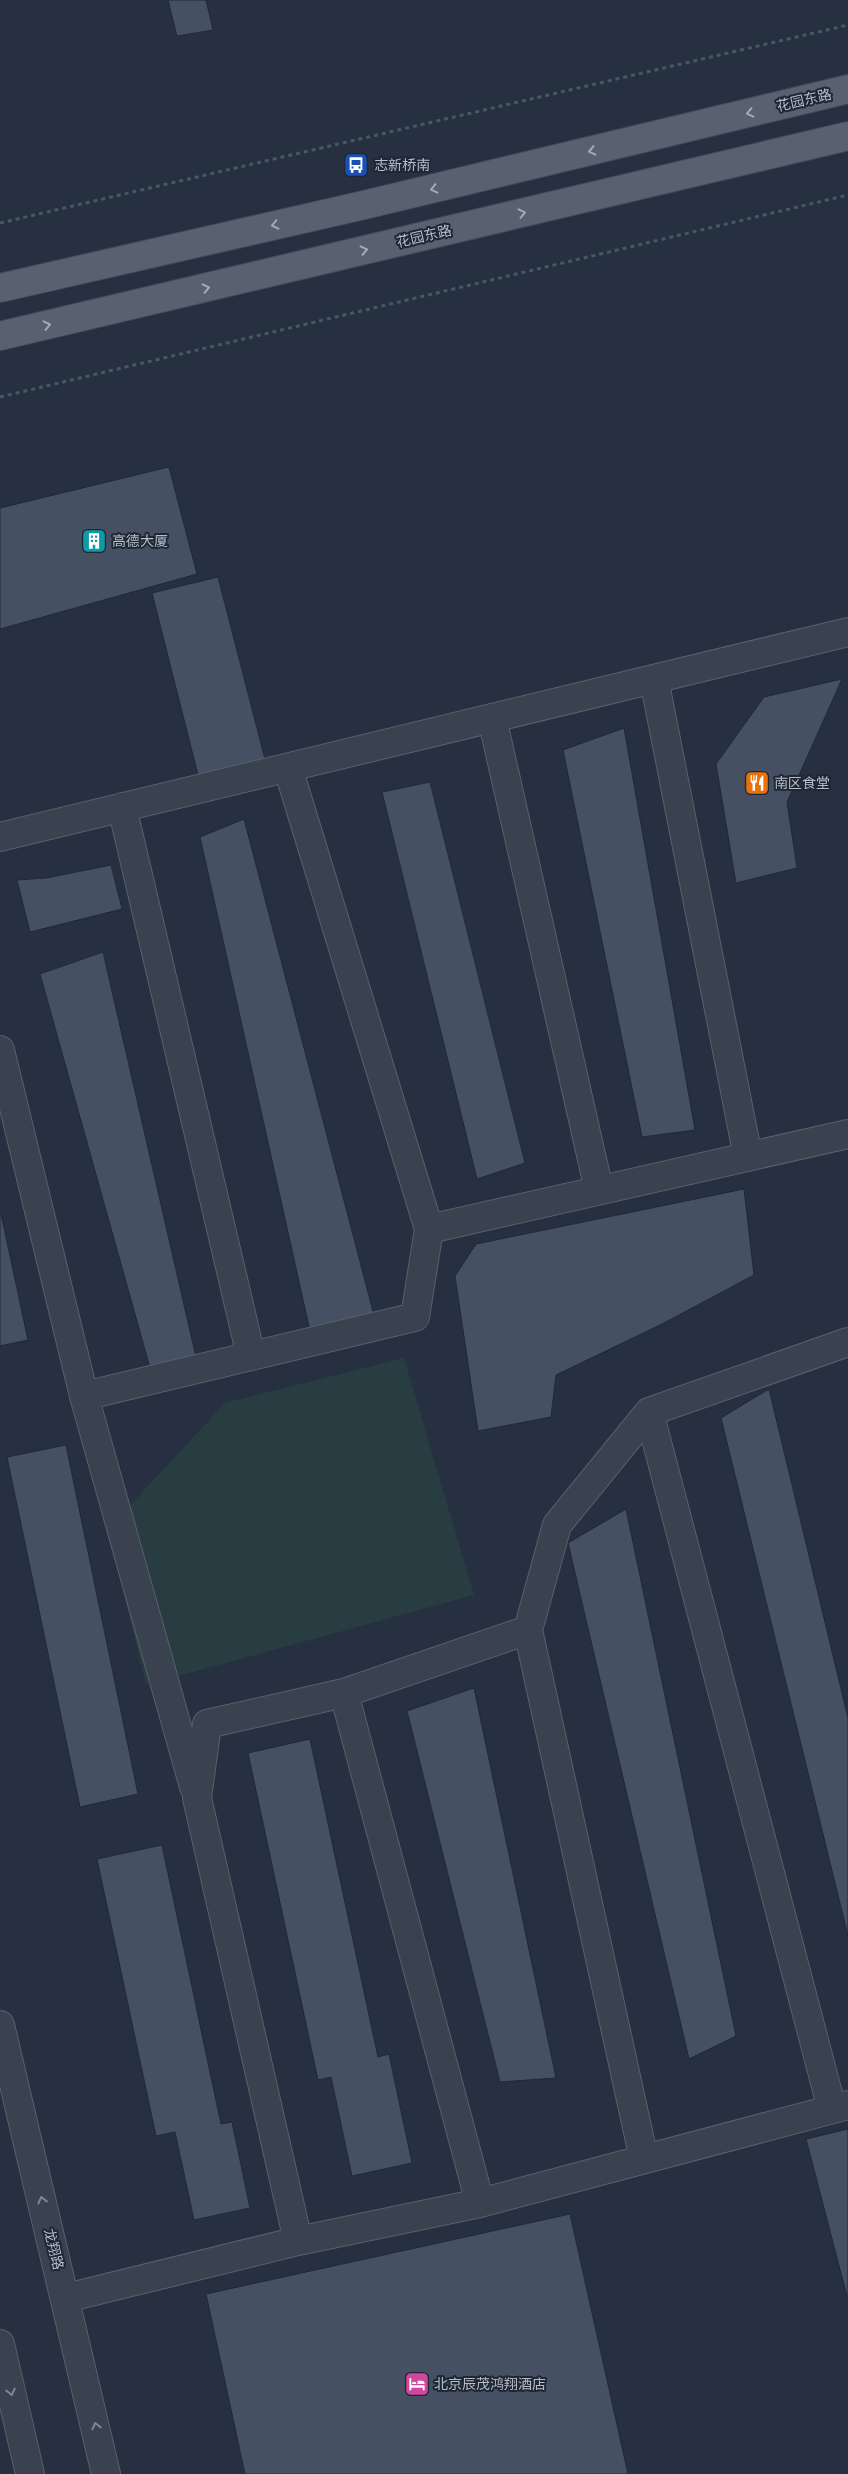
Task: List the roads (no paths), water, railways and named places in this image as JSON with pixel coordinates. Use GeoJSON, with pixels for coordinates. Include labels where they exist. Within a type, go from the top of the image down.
{"type":"FeatureCollection","features":[{"type":"Feature","properties":{"kind":"main road","name":"花园东路"},"geometry":{"type":"LineString","coordinates":[[0,288],[364,205],[848,89]]}},
{"type":"Feature","properties":{"kind":"main road","name":"花园东路"},"geometry":{"type":"LineString","coordinates":[[0,336],[848,136]]}},
{"type":"Feature","properties":{"kind":"street"},"geometry":{"type":"LineString","coordinates":[[0,837],[848,632]]}},
{"type":"Feature","properties":{"kind":"street"},"geometry":{"type":"LineString","coordinates":[[654,679],[748,1157]]}},
{"type":"Feature","properties":{"kind":"street"},"geometry":{"type":"LineString","coordinates":[[492,718],[599,1190]]}},
{"type":"Feature","properties":{"kind":"street"},"geometry":{"type":"LineString","coordinates":[[84,1396],[415,1317],[429,1229],[288,768]]}},
{"type":"Feature","properties":{"kind":"street"},"geometry":{"type":"LineString","coordinates":[[122,808],[251,1356]]}},
{"type":"Feature","properties":{"kind":"street"},"geometry":{"type":"LineString","coordinates":[[0,1050],[84,1396],[198,1798],[298,2241]]}},
{"type":"Feature","properties":{"kind":"street"},"geometry":{"type":"LineString","coordinates":[[429,1229],[848,1134]]}},
{"type":"Feature","properties":{"kind":"street"},"geometry":{"type":"LineString","coordinates":[[644,2159],[528,1630],[557,1525],[649,1412],[848,1342]]}},
{"type":"Feature","properties":{"kind":"street"},"geometry":{"type":"LineString","coordinates":[[66,2298],[298,2241],[480,2203],[840,2107],[649,1412]]}},
{"type":"Feature","properties":{"kind":"street"},"geometry":{"type":"LineString","coordinates":[[198,1798],[207,1724],[344,1693],[528,1630]]}},
{"type":"Feature","properties":{"kind":"street"},"geometry":{"type":"LineString","coordinates":[[344,1693],[480,2203]]}},
{"type":"Feature","properties":{"kind":"street","name":"龙翔路"},"geometry":{"type":"LineString","coordinates":[[0,2025],[66,2298],[106,2474]]}},
{"type":"Feature","properties":{"kind":"street"},"geometry":{"type":"LineString","coordinates":[[0,2344],[30,2474]]}},
{"type":"Feature","properties":{"kind":"place","name":"志新桥南"},"geometry":{"type":"Point","coordinates":[356,165]}},
{"type":"Feature","properties":{"kind":"place","name":"高德大厦"},"geometry":{"type":"Point","coordinates":[94,541]}},
{"type":"Feature","properties":{"kind":"place","name":"南区食堂"},"geometry":{"type":"Point","coordinates":[757,783]}},
{"type":"Feature","properties":{"kind":"place","name":"北京辰茂鸿翔酒店"},"geometry":{"type":"Point","coordinates":[417,2384]}}]}
